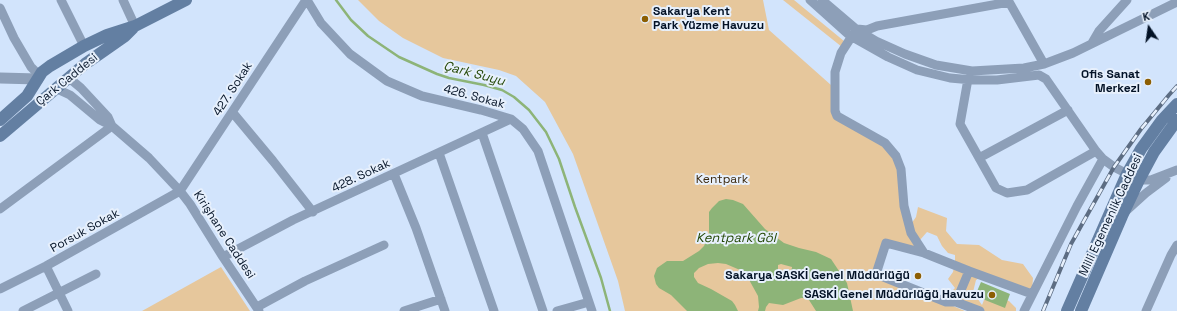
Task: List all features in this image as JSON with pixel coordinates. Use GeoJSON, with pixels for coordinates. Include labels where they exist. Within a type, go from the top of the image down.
{"type":"FeatureCollection","features":[{"type":"Feature","properties":{"kind":"main road","name":"Çark Caddesi"},"geometry":{"type":"LineString","coordinates":[[0,120],[27,96],[42,72],[50,66],[84,46],[107,35],[135,26],[186,0]]}},
{"type":"Feature","properties":{"kind":"main road","name":"Çark Caddesi"},"geometry":{"type":"LineString","coordinates":[[0,136],[85,64],[125,36],[135,26]]}},
{"type":"Feature","properties":{"kind":"main road"},"geometry":{"type":"LineString","coordinates":[[50,66],[61,69],[69,78]]}},
{"type":"Feature","properties":{"kind":"main road"},"geometry":{"type":"LineString","coordinates":[[39,77],[45,88],[57,89]]}},
{"type":"Feature","properties":{"kind":"main road","name":"Milli Egemenlik Caddesi"},"geometry":{"type":"LineString","coordinates":[[1067,311],[1127,174],[1141,148],[1162,120],[1177,104]]}},
{"type":"Feature","properties":{"kind":"main road","name":"Milli Egemenlik Caddesi"},"geometry":{"type":"LineString","coordinates":[[1080,311],[1139,180],[1154,152],[1177,120]]}},
{"type":"Feature","properties":{"kind":"street"},"geometry":{"type":"LineString","coordinates":[[61,0],[84,46]]}},
{"type":"Feature","properties":{"kind":"street"},"geometry":{"type":"LineString","coordinates":[[123,0],[135,26]]}},
{"type":"Feature","properties":{"kind":"street","name":"427. Sokak"},"geometry":{"type":"LineString","coordinates":[[180,191],[306,0]]}},
{"type":"Feature","properties":{"kind":"street","name":"426. Sokak"},"geometry":{"type":"LineString","coordinates":[[306,0],[321,23],[350,54],[387,81],[422,96],[481,110],[511,119],[523,129],[538,151],[590,307]]}},
{"type":"Feature","properties":{"kind":"street"},"geometry":{"type":"LineString","coordinates":[[810,0],[827,16],[888,57],[917,70],[950,78],[968,79],[997,80],[1039,75],[1046,79],[1096,151],[1103,159],[1114,167],[1139,180],[1151,180],[1176,170]]}},
{"type":"Feature","properties":{"kind":"street"},"geometry":{"type":"LineString","coordinates":[[822,0],[854,33],[876,40],[905,54],[936,65],[972,71],[1024,68],[1044,64],[1073,53],[1169,3]]}},
{"type":"Feature","properties":{"kind":"street"},"geometry":{"type":"LineString","coordinates":[[1092,43],[1099,31],[1127,0]]}},
{"type":"Feature","properties":{"kind":"street"},"geometry":{"type":"LineString","coordinates":[[924,253],[911,233],[904,206],[901,170],[896,156],[886,143],[837,116],[835,111],[834,91],[835,72],[841,53],[854,33],[885,25],[1009,1],[1044,64]]}},
{"type":"Feature","properties":{"kind":"street"},"geometry":{"type":"LineString","coordinates":[[0,8],[17,44],[39,77]]}},
{"type":"Feature","properties":{"kind":"street"},"geometry":{"type":"LineString","coordinates":[[0,78],[39,77]]}},
{"type":"Feature","properties":{"kind":"street","name":"Kirişhane Caddesi"},"geometry":{"type":"LineString","coordinates":[[69,78],[81,88],[108,117],[112,126]]}},
{"type":"Feature","properties":{"kind":"street"},"geometry":{"type":"LineString","coordinates":[[968,79],[960,124],[996,188],[1007,193],[1027,190],[1096,151]]}},
{"type":"Feature","properties":{"kind":"street","name":"Kirişhane Caddesi"},"geometry":{"type":"LineString","coordinates":[[57,89],[70,95],[100,120],[112,126],[149,158],[180,191],[258,309]]}},
{"type":"Feature","properties":{"kind":"street"},"geometry":{"type":"LineString","coordinates":[[980,158],[1068,110]]}},
{"type":"Feature","properties":{"kind":"street"},"geometry":{"type":"LineString","coordinates":[[232,113],[273,161],[313,212]]}},
{"type":"Feature","properties":{"kind":"street","name":"428. Sokak"},"geometry":{"type":"LineString","coordinates":[[223,257],[313,212],[511,119]]}},
{"type":"Feature","properties":{"kind":"street"},"geometry":{"type":"LineString","coordinates":[[0,209],[112,126]]}},
{"type":"Feature","properties":{"kind":"street"},"geometry":{"type":"LineString","coordinates":[[482,133],[543,311]]}},
{"type":"Feature","properties":{"kind":"street"},"geometry":{"type":"LineString","coordinates":[[439,153],[494,311]]}},
{"type":"Feature","properties":{"kind":"street"},"geometry":{"type":"LineString","coordinates":[[1024,311],[1077,206],[1103,159]]}},
{"type":"Feature","properties":{"kind":"street"},"geometry":{"type":"LineString","coordinates":[[1122,216],[1146,193],[1176,170]]}},
{"type":"Feature","properties":{"kind":"street"},"geometry":{"type":"LineString","coordinates":[[394,174],[416,228],[445,311]]}},
{"type":"Feature","properties":{"kind":"street","name":"Porsuk Sokak"},"geometry":{"type":"LineString","coordinates":[[0,289],[46,266],[180,191]]}},
{"type":"Feature","properties":{"kind":"street"},"geometry":{"type":"LineString","coordinates":[[980,311],[956,302],[946,302],[876,274],[886,243],[924,253],[1032,294]]}},
{"type":"Feature","properties":{"kind":"street"},"geometry":{"type":"LineString","coordinates":[[258,309],[305,281],[384,245]]}},
{"type":"Feature","properties":{"kind":"street"},"geometry":{"type":"LineString","coordinates":[[1146,311],[1177,245]]}},
{"type":"Feature","properties":{"kind":"street"},"geometry":{"type":"LineString","coordinates":[[46,266],[68,311]]}},
{"type":"Feature","properties":{"kind":"street"},"geometry":{"type":"LineString","coordinates":[[956,302],[969,271]]}},
{"type":"Feature","properties":{"kind":"street"},"geometry":{"type":"LineString","coordinates":[[22,311],[96,274]]}},
{"type":"Feature","properties":{"kind":"street"},"geometry":{"type":"LineString","coordinates":[[404,311],[441,299]]}},
{"type":"Feature","properties":{"kind":"street"},"geometry":{"type":"LineString","coordinates":[[557,311],[590,307]]}},
{"type":"Feature","properties":{"kind":"green space","name":"Kentpark"},"geometry":{"type":"Polygon","coordinates":[[[358,0],[763,0],[769,30],[831,85],[835,111],[896,156],[911,224],[916,217],[918,207],[947,218],[946,231],[957,244],[979,245],[1002,260],[1023,264],[1033,278],[1032,290],[984,275],[976,280],[973,292],[982,305],[984,300],[995,297],[1009,301],[1016,308],[1016,311],[969,311],[955,296],[952,291],[955,288],[948,279],[953,272],[955,255],[948,253],[942,246],[937,236],[927,232],[920,240],[924,253],[886,243],[876,274],[965,311],[625,311],[618,281],[573,154],[545,102],[516,76],[499,70],[443,58],[403,38],[379,21],[358,0]]]}},
{"type":"Feature","properties":{"kind":"green space"},"geometry":{"type":"Polygon","coordinates":[[[783,0],[794,0],[844,41],[842,47],[783,0]]]}},
{"type":"Feature","properties":{"kind":"green space"},"geometry":{"type":"Polygon","coordinates":[[[221,267],[250,311],[142,311],[221,267]]]}},
{"type":"Feature","properties":{"kind":"water","name":"Kentpark Göl"},"geometry":{"type":"Polygon","coordinates":[[[726,199],[743,204],[765,229],[784,243],[816,252],[831,259],[847,283],[853,311],[816,311],[809,300],[806,298],[801,298],[783,305],[769,303],[765,311],[758,311],[758,296],[747,276],[740,270],[726,264],[718,263],[708,264],[699,268],[694,273],[694,277],[698,283],[732,301],[738,311],[687,311],[671,295],[659,288],[656,284],[654,276],[657,268],[667,261],[683,261],[704,246],[709,234],[709,212],[719,201],[726,199]],[[781,264],[778,265],[776,275],[777,278],[783,279],[787,277],[792,267],[781,264]]]}},
{"type":"Feature","properties":{"kind":"water","name":"SASKİ Genel Müdürlüğü Havuzu"},"geometry":{"type":"Polygon","coordinates":[[[981,282],[1010,294],[1005,308],[975,296],[981,282]]]}},
{"type":"Feature","properties":{"kind":"waterway","name":"Çark Suyu"},"geometry":{"type":"LineString","coordinates":[[336,0],[351,20],[368,36],[399,57],[449,78],[502,90],[514,97],[529,110],[546,132],[559,159],[601,278],[610,311]]}},
{"type":"Feature","properties":{"kind":"railway"},"geometry":{"type":"LineString","coordinates":[[1043,311],[1071,244],[1114,167],[1141,129],[1177,86]]}},
{"type":"Feature","properties":{"kind":"place","name":"Sakarya Kent Park Yüzme Havuzu"},"geometry":{"type":"Point","coordinates":[645,19]}},
{"type":"Feature","properties":{"kind":"place","name":"Ofis Sanat Merkezi"},"geometry":{"type":"Point","coordinates":[1148,82]}},
{"type":"Feature","properties":{"kind":"place","name":"Sakarya SASKİ Genel Müdürlüğü"},"geometry":{"type":"Point","coordinates":[918,276]}},
{"type":"Feature","properties":{"kind":"place","name":"SASKİ Genel Müdürlüğü Havuzu"},"geometry":{"type":"Point","coordinates":[992,295]}}]}
